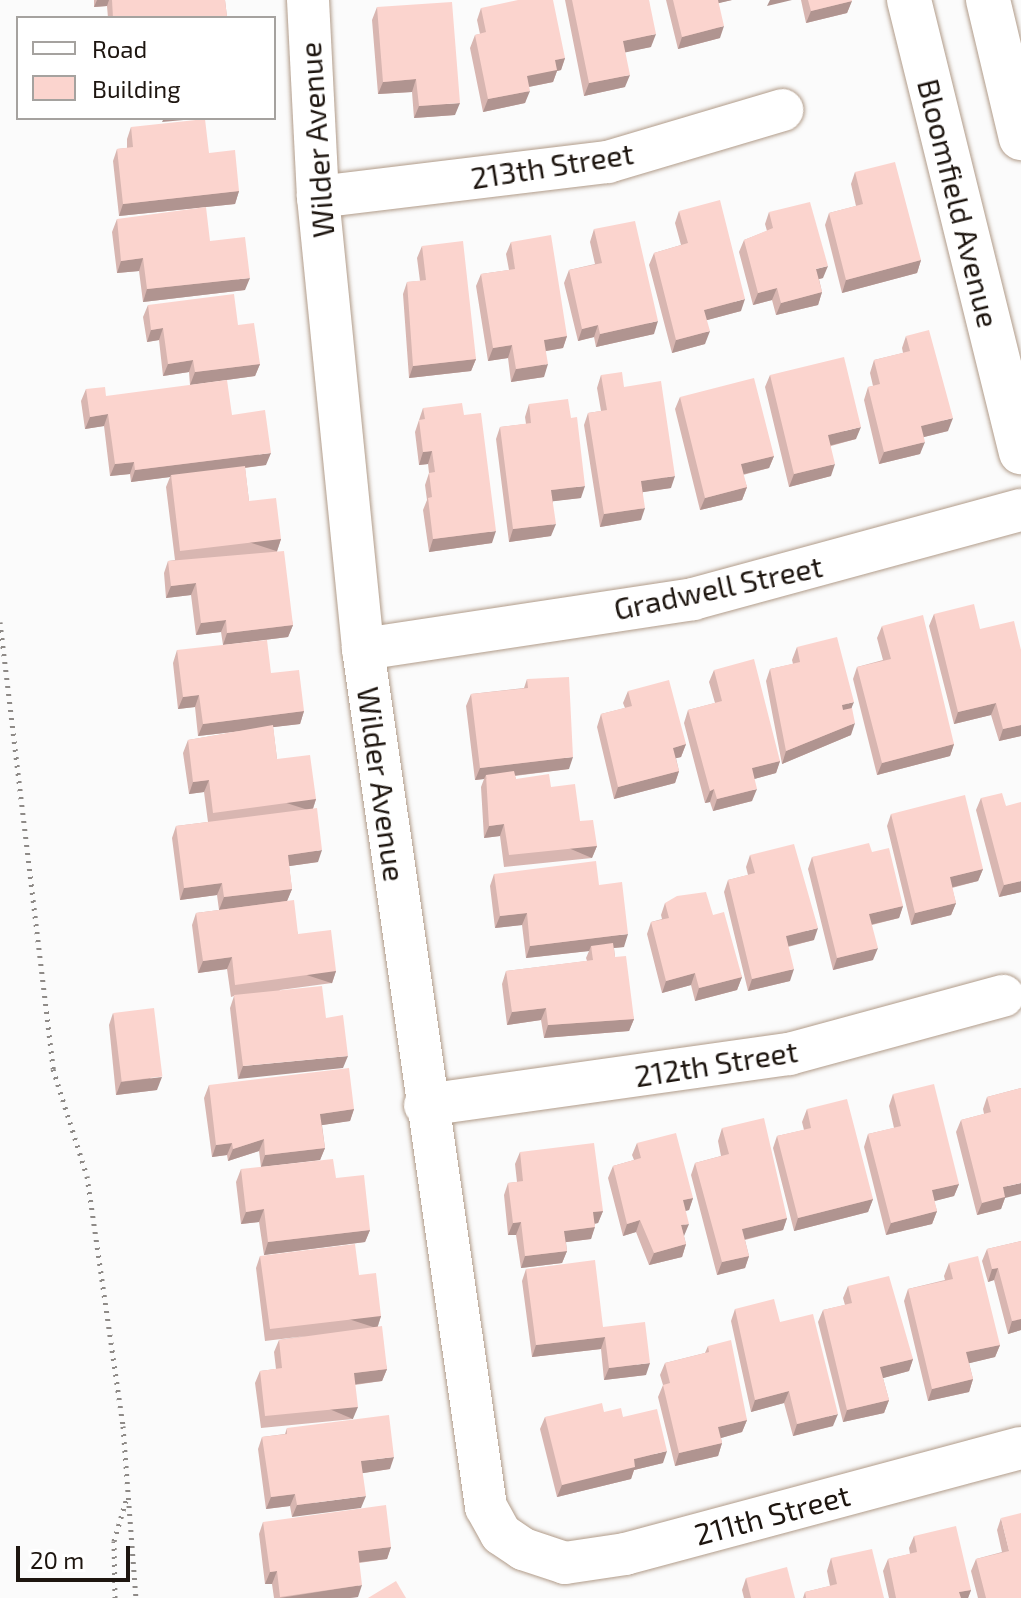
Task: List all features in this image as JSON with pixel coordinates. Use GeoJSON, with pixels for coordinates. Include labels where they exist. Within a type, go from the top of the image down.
{"type":"FeatureCollection","features":[{"type":"Feature","properties":{"kind":"street","name":"Wilder Avenue"},"geometry":{"type":"LineString","coordinates":[[308,0],[318,197],[363,649],[425,1105],[486,1507],[501,1534],[523,1549]]}},
{"type":"Feature","properties":{"kind":"street","name":"Bloomfield Avenue"},"geometry":{"type":"LineString","coordinates":[[909,0],[1021,452]]}},
{"type":"Feature","properties":{"kind":"street"},"geometry":{"type":"LineString","coordinates":[[988,0],[1021,138]]}},
{"type":"Feature","properties":{"kind":"street","name":"213th Street"},"geometry":{"type":"LineString","coordinates":[[318,197],[608,162],[782,110]]}},
{"type":"Feature","properties":{"kind":"street","name":"Gradwell Street"},"geometry":{"type":"LineString","coordinates":[[363,649],[693,599],[1021,510]]}},
{"type":"Feature","properties":{"kind":"street","name":"212th Street"},"geometry":{"type":"LineString","coordinates":[[425,1105],[789,1054],[1003,996]]}},
{"type":"Feature","properties":{"kind":"street","name":"211th Street"},"geometry":{"type":"LineString","coordinates":[[523,1549],[565,1563],[625,1554],[1021,1448]]}},
{"type":"Feature","properties":{"kind":"path"},"geometry":{"type":"LineString","coordinates":[[0,622],[53,1069],[87,1176],[128,1496],[136,1598]]}},
{"type":"Feature","properties":{"kind":"path"},"geometry":{"type":"LineString","coordinates":[[115,1598],[114,1541],[128,1496]]}},
{"type":"Feature","properties":{"kind":"building"},"geometry":{"type":"Polygon","coordinates":[[[112,0],[225,0],[227,16],[113,16],[112,0]]]}},
{"type":"Feature","properties":{"kind":"building"},"geometry":{"type":"Polygon","coordinates":[[[518,0],[553,0],[565,58],[555,60],[557,70],[527,76],[530,91],[488,99],[475,35],[486,32],[481,8],[518,0]]]}},
{"type":"Feature","properties":{"kind":"building"},"geometry":{"type":"Polygon","coordinates":[[[572,0],[649,0],[656,34],[623,41],[630,75],[589,83],[572,0]]]}},
{"type":"Feature","properties":{"kind":"building"},"geometry":{"type":"Polygon","coordinates":[[[673,0],[718,0],[724,26],[682,37],[673,0]]]}},
{"type":"Feature","properties":{"kind":"building"},"geometry":{"type":"Polygon","coordinates":[[[808,0],[852,0],[852,1],[811,11],[808,0]]]}},
{"type":"Feature","properties":{"kind":"building"},"geometry":{"type":"Polygon","coordinates":[[[452,2],[460,103],[419,106],[416,79],[383,82],[377,7],[452,2]]]}},
{"type":"Feature","properties":{"kind":"building"},"geometry":{"type":"Polygon","coordinates":[[[205,120],[209,153],[235,150],[239,191],[123,204],[117,149],[133,147],[131,127],[205,120]]]}},
{"type":"Feature","properties":{"kind":"building"},"geometry":{"type":"Polygon","coordinates":[[[895,162],[921,260],[846,280],[829,213],[863,204],[855,172],[895,162]]]}},
{"type":"Feature","properties":{"kind":"building"},"geometry":{"type":"Polygon","coordinates":[[[720,200],[745,299],[704,310],[710,331],[676,340],[654,253],[688,243],[679,211],[720,200]]]}},
{"type":"Feature","properties":{"kind":"building"},"geometry":{"type":"Polygon","coordinates":[[[810,202],[828,266],[816,269],[822,292],[781,303],[777,288],[758,293],[744,240],[773,228],[769,212],[810,202]]]}},
{"type":"Feature","properties":{"kind":"building"},"geometry":{"type":"Polygon","coordinates":[[[206,207],[210,241],[245,237],[250,278],[147,289],[143,258],[121,261],[117,219],[206,207]]]}},
{"type":"Feature","properties":{"kind":"building"},"geometry":{"type":"Polygon","coordinates":[[[635,221],[658,321],[600,334],[598,325],[582,329],[569,270],[602,263],[594,229],[635,221]]]}},
{"type":"Feature","properties":{"kind":"building"},"geometry":{"type":"Polygon","coordinates":[[[551,235],[567,336],[544,340],[548,364],[516,369],[512,345],[493,348],[481,274],[515,269],[511,242],[551,235]]]}},
{"type":"Feature","properties":{"kind":"building"},"geometry":{"type":"Polygon","coordinates":[[[463,241],[476,359],[413,366],[407,282],[426,280],[422,246],[463,241]]]}},
{"type":"Feature","properties":{"kind":"building"},"geometry":{"type":"Polygon","coordinates":[[[234,294],[238,325],[254,323],[260,364],[195,372],[193,360],[168,364],[163,328],[151,330],[148,305],[234,294]]]}},
{"type":"Feature","properties":{"kind":"building"},"geometry":{"type":"Polygon","coordinates":[[[929,330],[953,418],[921,426],[925,442],[884,452],[868,387],[880,384],[874,360],[910,351],[906,336],[929,330]]]}},
{"type":"Feature","properties":{"kind":"building"},"geometry":{"type":"Polygon","coordinates":[[[844,357],[861,427],[828,435],[835,464],[794,474],[770,375],[844,357]]]}},
{"type":"Feature","properties":{"kind":"building"},"geometry":{"type":"Polygon","coordinates":[[[622,372],[624,387],[661,381],[675,476],[641,481],[645,508],[604,514],[588,413],[607,410],[601,375],[622,372]]]}},
{"type":"Feature","properties":{"kind":"building"},"geometry":{"type":"Polygon","coordinates":[[[754,378],[774,456],[741,464],[747,487],[705,498],[680,397],[754,378]]]}},
{"type":"Feature","properties":{"kind":"building"},"geometry":{"type":"Polygon","coordinates":[[[227,380],[232,415],[265,410],[271,453],[135,470],[134,462],[115,464],[108,414],[90,417],[86,389],[105,387],[106,396],[227,380]]]}},
{"type":"Feature","properties":{"kind":"building"},"geometry":{"type":"Polygon","coordinates":[[[568,399],[571,418],[577,417],[585,486],[551,490],[556,524],[513,529],[500,427],[531,423],[529,404],[568,399]]]}},
{"type":"Feature","properties":{"kind":"building"},"geometry":{"type":"Polygon","coordinates":[[[462,403],[464,415],[481,413],[496,531],[433,539],[428,498],[432,497],[429,473],[435,472],[432,451],[423,452],[419,420],[425,419],[423,408],[462,403]]]}},
{"type":"Feature","properties":{"kind":"building"},"geometry":{"type":"Polygon","coordinates":[[[245,466],[249,501],[276,498],[281,539],[180,551],[171,475],[245,466]]]}},
{"type":"Feature","properties":{"kind":"building"},"geometry":{"type":"Polygon","coordinates":[[[284,551],[293,625],[227,633],[226,620],[201,623],[196,583],[171,586],[168,561],[284,551]]]}},
{"type":"Feature","properties":{"kind":"building"},"geometry":{"type":"Polygon","coordinates":[[[974,604],[980,629],[1014,621],[1021,650],[1021,725],[1003,729],[996,703],[958,712],[934,614],[974,604]]]}},
{"type":"Feature","properties":{"kind":"building"},"geometry":{"type":"Polygon","coordinates":[[[923,615],[954,744],[882,763],[857,667],[891,659],[882,626],[923,615]]]}},
{"type":"Feature","properties":{"kind":"building"},"geometry":{"type":"Polygon","coordinates":[[[837,637],[854,702],[842,705],[843,710],[852,708],[855,723],[786,751],[770,669],[800,662],[797,647],[837,637]]]}},
{"type":"Feature","properties":{"kind":"building"},"geometry":{"type":"Polygon","coordinates":[[[267,640],[271,673],[299,670],[304,711],[203,724],[199,695],[183,697],[177,650],[267,640]]]}},
{"type":"Feature","properties":{"kind":"building"},"geometry":{"type":"Polygon","coordinates":[[[754,659],[780,761],[752,768],[757,789],[717,799],[714,789],[710,791],[688,710],[722,701],[714,670],[754,659]]]}},
{"type":"Feature","properties":{"kind":"building"},"geometry":{"type":"Polygon","coordinates":[[[569,677],[573,757],[480,768],[471,694],[528,688],[527,679],[569,677]]]}},
{"type":"Feature","properties":{"kind":"building"},"geometry":{"type":"Polygon","coordinates":[[[669,680],[686,744],[673,748],[679,771],[618,787],[601,714],[632,706],[628,691],[669,680]]]}},
{"type":"Feature","properties":{"kind":"building"},"geometry":{"type":"Polygon","coordinates":[[[273,725],[277,759],[310,755],[316,799],[213,813],[209,780],[193,782],[188,740],[273,725]]]}},
{"type":"Feature","properties":{"kind":"building"},"geometry":{"type":"Polygon","coordinates":[[[514,771],[516,779],[549,774],[551,787],[575,784],[580,821],[593,820],[597,846],[509,855],[504,824],[489,826],[486,775],[514,771]]]}},
{"type":"Feature","properties":{"kind":"building"},"geometry":{"type":"Polygon","coordinates":[[[1002,793],[1006,806],[1021,802],[1021,881],[1004,885],[981,798],[1002,793]]]}},
{"type":"Feature","properties":{"kind":"building"},"geometry":{"type":"Polygon","coordinates":[[[965,795],[983,869],[950,877],[956,903],[915,913],[891,814],[965,795]]]}},
{"type":"Feature","properties":{"kind":"building"},"geometry":{"type":"Polygon","coordinates":[[[317,808],[322,850],[288,855],[292,889],[224,897],[222,883],[184,888],[176,826],[317,808]]]}},
{"type":"Feature","properties":{"kind":"building"},"geometry":{"type":"Polygon","coordinates":[[[869,843],[872,852],[889,848],[903,906],[869,914],[878,948],[837,958],[812,857],[869,843]]]}},
{"type":"Feature","properties":{"kind":"building"},"geometry":{"type":"Polygon","coordinates":[[[794,844],[818,928],[786,936],[794,969],[752,979],[728,880],[755,873],[750,855],[794,844]]]}},
{"type":"Feature","properties":{"kind":"building"},"geometry":{"type":"Polygon","coordinates":[[[596,861],[599,885],[622,882],[628,934],[530,946],[527,913],[500,916],[494,874],[596,861]]]}},
{"type":"Feature","properties":{"kind":"building"},"geometry":{"type":"Polygon","coordinates":[[[706,892],[713,915],[724,912],[742,977],[699,988],[695,973],[666,981],[651,922],[669,918],[665,903],[677,896],[706,892]]]}},
{"type":"Feature","properties":{"kind":"building"},"geometry":{"type":"Polygon","coordinates":[[[294,900],[298,934],[331,930],[336,971],[235,985],[232,957],[203,961],[196,913],[294,900]]]}},
{"type":"Feature","properties":{"kind":"building"},"geometry":{"type":"Polygon","coordinates":[[[613,943],[615,957],[626,956],[634,1019],[548,1025],[546,1008],[512,1012],[506,971],[593,960],[591,946],[613,943]]]}},
{"type":"Feature","properties":{"kind":"building"},"geometry":{"type":"Polygon","coordinates":[[[322,986],[326,1018],[343,1015],[348,1056],[243,1066],[234,995],[322,986]]]}},
{"type":"Feature","properties":{"kind":"building"},"geometry":{"type":"Polygon","coordinates":[[[154,1008],[162,1076],[122,1081],[113,1013],[154,1008]]]}},
{"type":"Feature","properties":{"kind":"building"},"geometry":{"type":"Polygon","coordinates":[[[349,1068],[354,1109],[320,1114],[325,1148],[265,1155],[264,1139],[233,1149],[232,1143],[216,1145],[209,1085],[349,1068]]]}},
{"type":"Feature","properties":{"kind":"building"},"geometry":{"type":"Polygon","coordinates":[[[934,1084],[959,1184],[932,1190],[937,1211],[891,1223],[868,1134],[901,1126],[893,1094],[934,1084]]]}},
{"type":"Feature","properties":{"kind":"building"},"geometry":{"type":"Polygon","coordinates":[[[1021,1088],[1021,1183],[1003,1187],[1005,1197],[982,1203],[961,1120],[991,1112],[987,1097],[1021,1088]]]}},
{"type":"Feature","properties":{"kind":"building"},"geometry":{"type":"Polygon","coordinates":[[[847,1099],[873,1199],[798,1218],[777,1136],[811,1128],[807,1109],[847,1099]]]}},
{"type":"Feature","properties":{"kind":"building"},"geometry":{"type":"Polygon","coordinates":[[[764,1118],[787,1218],[742,1229],[749,1256],[722,1262],[695,1163],[729,1154],[722,1128],[764,1118]]]}},
{"type":"Feature","properties":{"kind":"building"},"geometry":{"type":"Polygon","coordinates":[[[676,1133],[693,1198],[683,1200],[689,1224],[681,1225],[686,1244],[654,1253],[640,1220],[627,1224],[613,1166],[641,1158],[637,1143],[676,1133]]]}},
{"type":"Feature","properties":{"kind":"building"},"geometry":{"type":"Polygon","coordinates":[[[594,1143],[603,1211],[593,1212],[595,1227],[564,1231],[567,1251],[525,1256],[521,1222],[513,1223],[508,1183],[523,1181],[520,1152],[594,1143]]]}},
{"type":"Feature","properties":{"kind":"building"},"geometry":{"type":"Polygon","coordinates":[[[333,1159],[336,1178],[364,1175],[370,1230],[268,1242],[264,1209],[246,1212],[241,1169],[333,1159]]]}},
{"type":"Feature","properties":{"kind":"building"},"geometry":{"type":"Polygon","coordinates":[[[1021,1241],[1021,1319],[1012,1321],[998,1268],[992,1269],[987,1249],[1021,1241]]]}},
{"type":"Feature","properties":{"kind":"building"},"geometry":{"type":"Polygon","coordinates":[[[355,1244],[359,1275],[376,1273],[381,1316],[270,1329],[260,1256],[355,1244]]]}},
{"type":"Feature","properties":{"kind":"building"},"geometry":{"type":"Polygon","coordinates":[[[978,1256],[1000,1345],[966,1352],[973,1379],[932,1389],[908,1289],[953,1279],[949,1263],[978,1256]]]}},
{"type":"Feature","properties":{"kind":"building"},"geometry":{"type":"Polygon","coordinates":[[[595,1260],[603,1327],[645,1322],[650,1363],[609,1368],[605,1337],[536,1345],[526,1269],[595,1260]]]}},
{"type":"Feature","properties":{"kind":"building"},"geometry":{"type":"Polygon","coordinates":[[[889,1276],[913,1359],[880,1367],[889,1400],[847,1410],[823,1310],[852,1303],[848,1286],[889,1276]]]}},
{"type":"Feature","properties":{"kind":"building"},"geometry":{"type":"Polygon","coordinates":[[[774,1299],[780,1322],[813,1314],[838,1414],[797,1424],[789,1391],[755,1400],[735,1309],[774,1299]]]}},
{"type":"Feature","properties":{"kind":"building"},"geometry":{"type":"Polygon","coordinates":[[[382,1326],[387,1369],[354,1373],[358,1407],[265,1416],[260,1371],[282,1368],[279,1340],[382,1326]]]}},
{"type":"Feature","properties":{"kind":"building"},"geometry":{"type":"Polygon","coordinates":[[[731,1340],[747,1420],[718,1427],[722,1443],[679,1453],[663,1385],[670,1383],[665,1363],[709,1352],[708,1346],[731,1340]]]}},
{"type":"Feature","properties":{"kind":"building"},"geometry":{"type":"Polygon","coordinates":[[[602,1403],[604,1412],[621,1408],[623,1417],[657,1409],[667,1451],[634,1459],[635,1467],[562,1485],[545,1417],[602,1403]]]}},
{"type":"Feature","properties":{"kind":"building"},"geometry":{"type":"Polygon","coordinates":[[[389,1415],[394,1457],[361,1461],[366,1496],[297,1505],[295,1494],[271,1497],[262,1437],[287,1434],[287,1428],[389,1415]]]}},
{"type":"Feature","properties":{"kind":"building"},"geometry":{"type":"Polygon","coordinates":[[[386,1505],[391,1547],[358,1551],[362,1585],[280,1597],[277,1571],[270,1572],[263,1522],[386,1505]]]}},
{"type":"Feature","properties":{"kind":"building"},"geometry":{"type":"Polygon","coordinates":[[[1021,1513],[1021,1598],[986,1598],[976,1559],[1009,1551],[1001,1518],[1021,1513]]]}},
{"type":"Feature","properties":{"kind":"building"},"geometry":{"type":"Polygon","coordinates":[[[956,1526],[971,1590],[959,1592],[961,1598],[896,1598],[888,1559],[917,1552],[914,1536],[956,1526]]]}},
{"type":"Feature","properties":{"kind":"building"},"geometry":{"type":"Polygon","coordinates":[[[872,1549],[884,1598],[806,1598],[805,1592],[837,1584],[831,1558],[872,1549]]]}},
{"type":"Feature","properties":{"kind":"building"},"geometry":{"type":"Polygon","coordinates":[[[787,1567],[795,1598],[751,1598],[746,1578],[787,1567]]]}},
{"type":"Feature","properties":{"kind":"building"},"geometry":{"type":"Polygon","coordinates":[[[396,1581],[406,1598],[368,1598],[396,1581]]]}}]}
